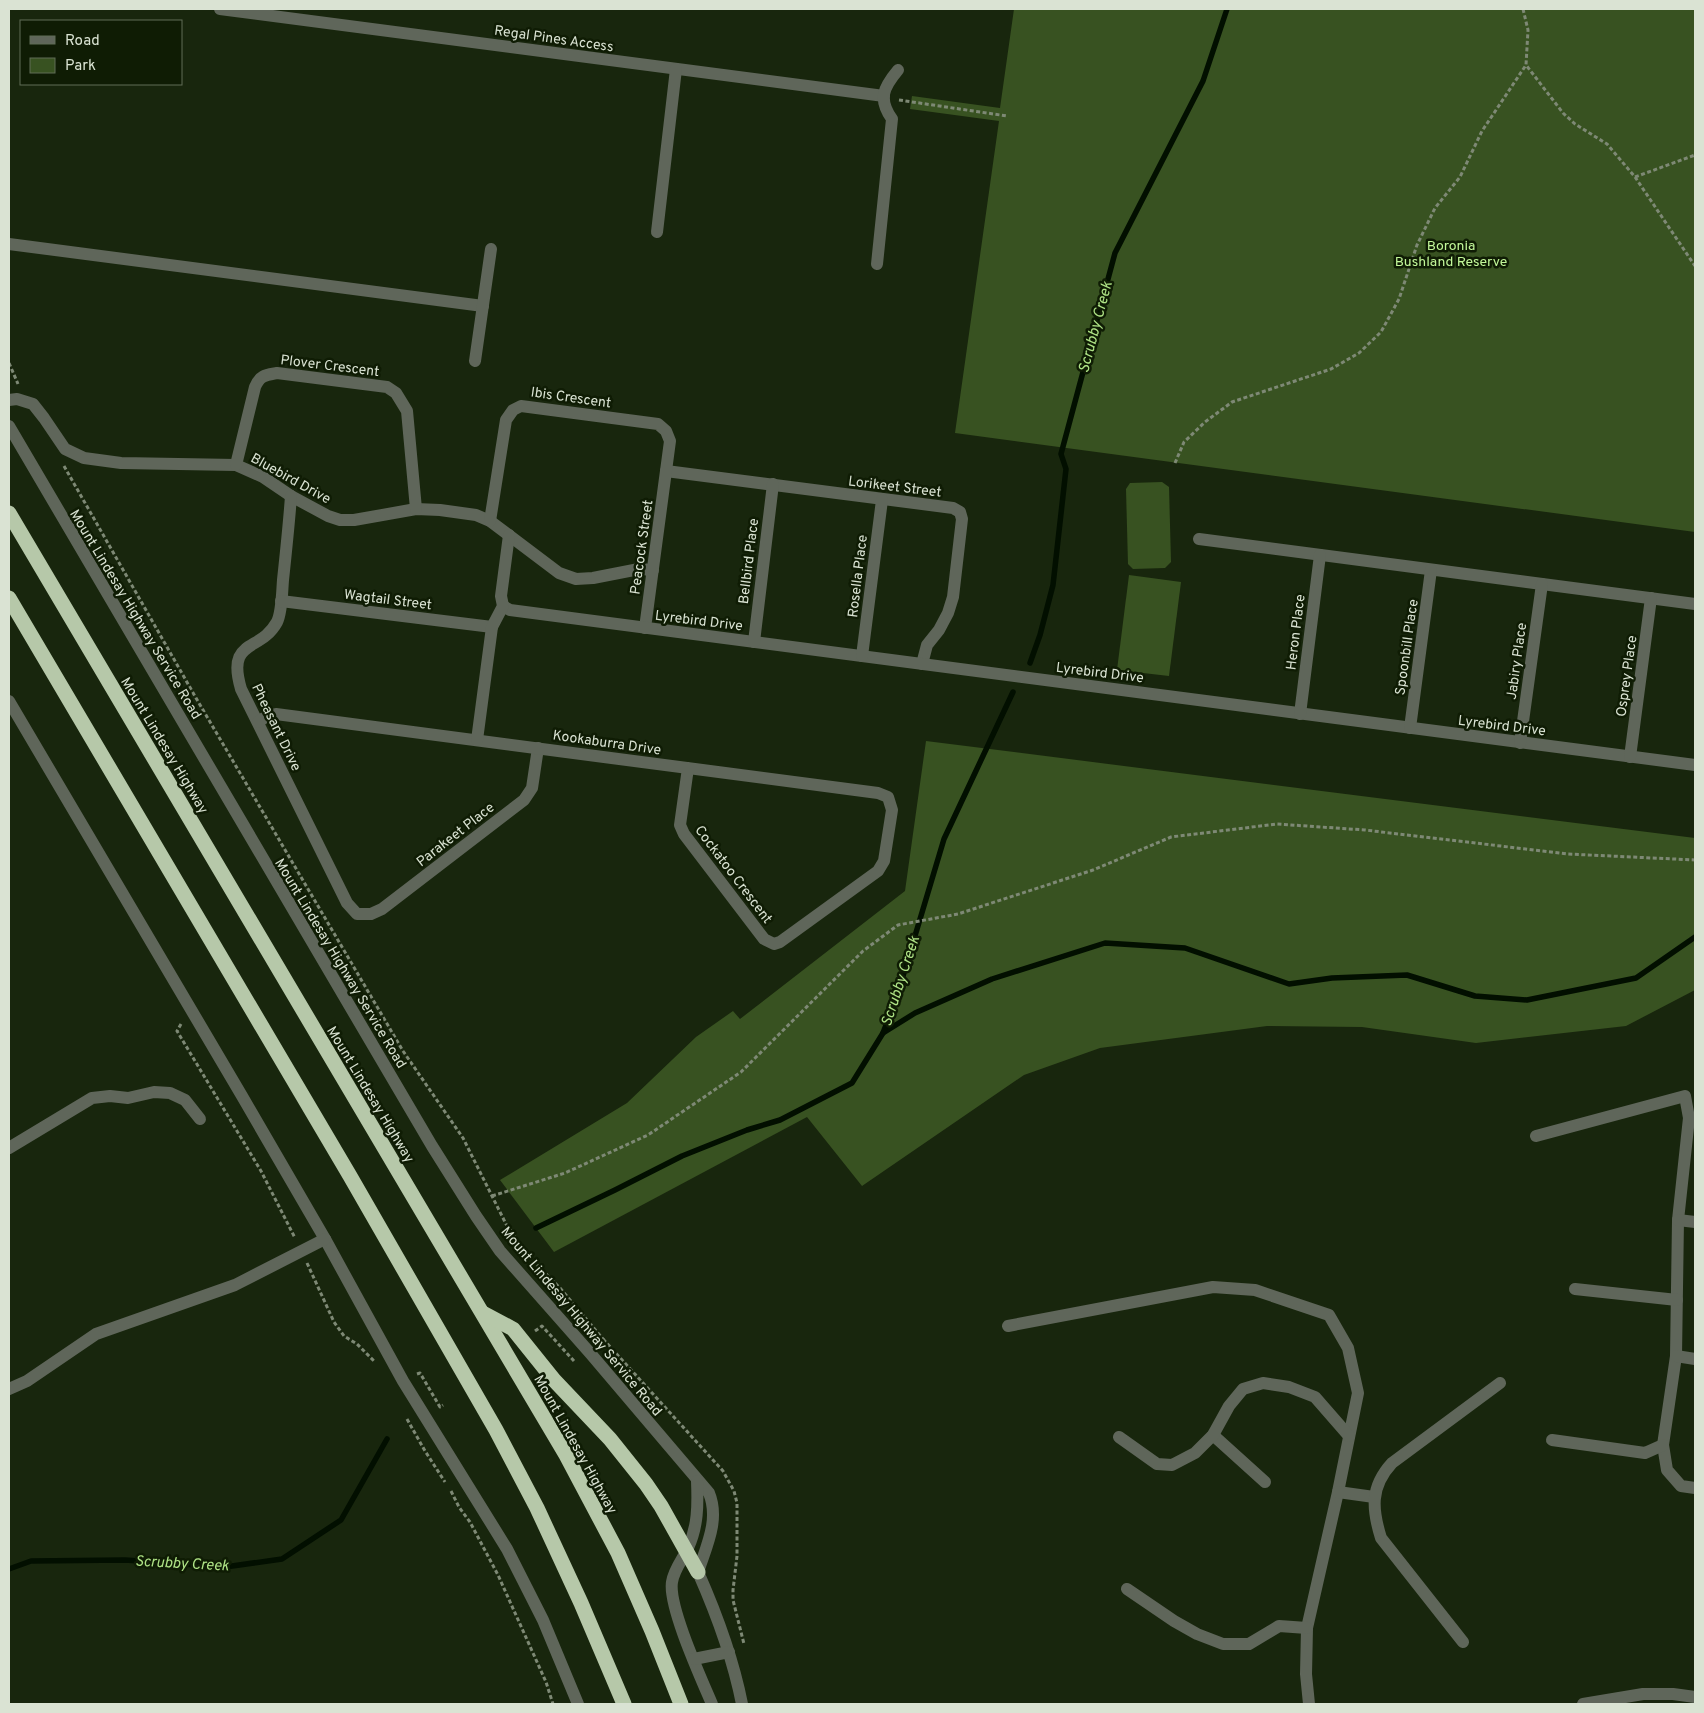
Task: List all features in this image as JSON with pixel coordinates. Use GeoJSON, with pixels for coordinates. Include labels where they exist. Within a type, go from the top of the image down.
{"type":"FeatureCollection","features":[{"type":"Feature","properties":{"kind":"highway","name":"Mount Lindesay Highway"},"geometry":{"type":"LineString","coordinates":[[9,512],[566,1455],[618,1553],[681,1704]]}},
{"type":"Feature","properties":{"kind":"highway"},"geometry":{"type":"LineString","coordinates":[[9,598],[214,949],[350,1176],[496,1430],[537,1508],[581,1603],[624,1704]]}},
{"type":"Feature","properties":{"kind":"highway"},"geometry":{"type":"LineString","coordinates":[[482,1313],[513,1329],[554,1380],[610,1439],[661,1506],[698,1572]]}},
{"type":"Feature","properties":{"kind":"street","name":"Regal Pines Access"},"geometry":{"type":"LineString","coordinates":[[220,9],[884,96]]}},
{"type":"Feature","properties":{"kind":"street"},"geometry":{"type":"LineString","coordinates":[[657,232],[676,69]]}},
{"type":"Feature","properties":{"kind":"street"},"geometry":{"type":"LineString","coordinates":[[876,264],[892,119],[884,107],[884,96],[888,82],[898,70]]}},
{"type":"Feature","properties":{"kind":"street"},"geometry":{"type":"LineString","coordinates":[[9,244],[483,306]]}},
{"type":"Feature","properties":{"kind":"street"},"geometry":{"type":"LineString","coordinates":[[475,361],[491,249]]}},
{"type":"Feature","properties":{"kind":"street","name":"Plover Crescent"},"geometry":{"type":"LineString","coordinates":[[236,465],[255,387],[258,379],[266,374],[277,373],[387,387],[396,393],[407,411],[416,509]]}},
{"type":"Feature","properties":{"kind":"street"},"geometry":{"type":"LineString","coordinates":[[9,400],[26,401]]}},
{"type":"Feature","properties":{"kind":"street","name":"Bluebird Drive"},"geometry":{"type":"LineString","coordinates":[[26,401],[33,404],[39,411],[65,449],[84,458],[121,463],[236,465],[263,477],[291,496],[328,516],[340,520],[354,520],[416,509],[476,515],[490,521],[560,573],[576,579],[593,578],[639,569],[653,570]]}},
{"type":"Feature","properties":{"kind":"street","name":"Ibis Crescent"},"geometry":{"type":"LineString","coordinates":[[490,521],[506,420],[513,410],[521,406],[658,424],[666,431],[670,441],[666,470]]}},
{"type":"Feature","properties":{"kind":"street","name":"Mount Lindesay Highway Service Road"},"geometry":{"type":"LineString","coordinates":[[9,426],[427,1138],[476,1216],[519,1275],[590,1353],[709,1493],[714,1509],[713,1522],[698,1572]]}},
{"type":"Feature","properties":{"kind":"street","name":"Lorikeet Street"},"geometry":{"type":"LineString","coordinates":[[666,470],[953,508],[960,512],[962,519],[953,597],[948,612],[938,630],[926,645],[922,664]]}},
{"type":"Feature","properties":{"kind":"street","name":"Peacock Street"},"geometry":{"type":"LineString","coordinates":[[645,628],[666,470]]}},
{"type":"Feature","properties":{"kind":"street","name":"Bellbird Place"},"geometry":{"type":"LineString","coordinates":[[754,642],[773,484]]}},
{"type":"Feature","properties":{"kind":"street","name":"Pheasant Drive"},"geometry":{"type":"LineString","coordinates":[[291,496],[281,601],[277,622],[266,634],[248,646],[238,658],[236,673],[241,689],[347,903],[357,914]]}},
{"type":"Feature","properties":{"kind":"street","name":"Rosella Place"},"geometry":{"type":"LineString","coordinates":[[862,656],[882,500]]}},
{"type":"Feature","properties":{"kind":"street"},"geometry":{"type":"LineString","coordinates":[[477,740],[492,627],[503,606],[501,596],[509,535]]}},
{"type":"Feature","properties":{"kind":"street"},"geometry":{"type":"LineString","coordinates":[[1199,539],[1695,604]]}},
{"type":"Feature","properties":{"kind":"street","name":"Heron Place"},"geometry":{"type":"LineString","coordinates":[[1300,714],[1320,555]]}},
{"type":"Feature","properties":{"kind":"street","name":"Spoonbill Place"},"geometry":{"type":"LineString","coordinates":[[1410,728],[1431,570]]}},
{"type":"Feature","properties":{"kind":"street","name":"Jabiry Place"},"geometry":{"type":"LineString","coordinates":[[1520,742],[1542,584]]}},
{"type":"Feature","properties":{"kind":"street","name":"Osprey Place"},"geometry":{"type":"LineString","coordinates":[[1630,757],[1652,598]]}},
{"type":"Feature","properties":{"kind":"street","name":"Wagtail Street"},"geometry":{"type":"LineString","coordinates":[[281,601],[492,627]]}},
{"type":"Feature","properties":{"kind":"street","name":"Lyrebird Drive"},"geometry":{"type":"LineString","coordinates":[[503,606],[510,610],[1695,766]]}},
{"type":"Feature","properties":{"kind":"street"},"geometry":{"type":"LineString","coordinates":[[9,701],[325,1239],[403,1381],[507,1549],[543,1620],[578,1704]]}},
{"type":"Feature","properties":{"kind":"street","name":"Kookaburra Drive"},"geometry":{"type":"LineString","coordinates":[[258,722],[267,716],[276,714],[878,793],[888,797],[892,810],[884,861]]}},
{"type":"Feature","properties":{"kind":"street","name":"Parakeet Place"},"geometry":{"type":"LineString","coordinates":[[357,914],[371,914],[382,909],[524,800],[532,788],[538,748]]}},
{"type":"Feature","properties":{"kind":"street","name":"Cockatoo Crescent"},"geometry":{"type":"LineString","coordinates":[[688,768],[680,824],[684,834],[768,942],[774,944],[780,942],[878,871],[884,861]]}},
{"type":"Feature","properties":{"kind":"street"},"geometry":{"type":"LineString","coordinates":[[9,1148],[92,1098],[110,1096],[128,1098],[154,1092],[170,1093],[184,1100],[200,1119]]}},
{"type":"Feature","properties":{"kind":"street"},"geometry":{"type":"LineString","coordinates":[[1536,1136],[1690,1095],[1678,1220],[1676,1356],[1663,1445],[1667,1470],[1681,1486],[1695,1488]]}},
{"type":"Feature","properties":{"kind":"street"},"geometry":{"type":"LineString","coordinates":[[1678,1220],[1695,1222]]}},
{"type":"Feature","properties":{"kind":"street"},"geometry":{"type":"LineString","coordinates":[[9,1389],[26,1381],[96,1334],[235,1285],[325,1239]]}},
{"type":"Feature","properties":{"kind":"street"},"geometry":{"type":"LineString","coordinates":[[1008,1326],[1213,1287],[1255,1290],[1329,1315],[1348,1348],[1358,1393],[1307,1628],[1306,1674],[1309,1704]]}},
{"type":"Feature","properties":{"kind":"street"},"geometry":{"type":"LineString","coordinates":[[1575,1289],[1677,1300]]}},
{"type":"Feature","properties":{"kind":"street"},"geometry":{"type":"LineString","coordinates":[[1676,1356],[1695,1359]]}},
{"type":"Feature","properties":{"kind":"street"},"geometry":{"type":"LineString","coordinates":[[1119,1437],[1157,1464],[1172,1465],[1195,1453],[1213,1436],[1229,1406],[1243,1389],[1263,1383],[1288,1386],[1315,1397],[1349,1436]]}},
{"type":"Feature","properties":{"kind":"street"},"geometry":{"type":"LineString","coordinates":[[1463,1642],[1381,1538],[1376,1523],[1374,1497],[1381,1475],[1392,1464],[1500,1383]]}},
{"type":"Feature","properties":{"kind":"street"},"geometry":{"type":"LineString","coordinates":[[1213,1436],[1265,1482]]}},
{"type":"Feature","properties":{"kind":"street"},"geometry":{"type":"LineString","coordinates":[[1552,1440],[1645,1452],[1663,1445]]}},
{"type":"Feature","properties":{"kind":"street"},"geometry":{"type":"LineString","coordinates":[[697,1481],[697,1517],[695,1528],[687,1550],[674,1573],[671,1589],[674,1608],[712,1704]]}},
{"type":"Feature","properties":{"kind":"street"},"geometry":{"type":"LineString","coordinates":[[1338,1492],[1374,1497]]}},
{"type":"Feature","properties":{"kind":"street"},"geometry":{"type":"LineString","coordinates":[[698,1572],[720,1624],[742,1704]]}},
{"type":"Feature","properties":{"kind":"street"},"geometry":{"type":"LineString","coordinates":[[1127,1589],[1196,1634],[1223,1644],[1249,1644],[1279,1626],[1307,1628]]}},
{"type":"Feature","properties":{"kind":"street"},"geometry":{"type":"LineString","coordinates":[[694,1659],[729,1652]]}},
{"type":"Feature","properties":{"kind":"street"},"geometry":{"type":"LineString","coordinates":[[1583,1704],[1643,1694],[1673,1694],[1695,1697]]}},
{"type":"Feature","properties":{"kind":"path"},"geometry":{"type":"LineString","coordinates":[[1175,463],[1184,442],[1205,422],[1232,402],[1331,369],[1360,353],[1381,332],[1399,300],[1417,245],[1435,208],[1460,177],[1482,131],[1526,65],[1528,30],[1523,9]]}},
{"type":"Feature","properties":{"kind":"path"},"geometry":{"type":"LineString","coordinates":[[1526,65],[1562,113],[1607,144],[1635,177],[1695,266]]}},
{"type":"Feature","properties":{"kind":"path"},"geometry":{"type":"LineString","coordinates":[[884,96],[902,101],[1007,116]]}},
{"type":"Feature","properties":{"kind":"path"},"geometry":{"type":"LineString","coordinates":[[1635,177],[1695,155]]}},
{"type":"Feature","properties":{"kind":"path"},"geometry":{"type":"LineString","coordinates":[[9,363],[26,401]]}},
{"type":"Feature","properties":{"kind":"path"},"geometry":{"type":"LineString","coordinates":[[62,462],[178,667],[403,1051],[463,1138],[492,1196],[565,1173],[648,1135],[741,1072],[863,951],[898,925],[958,914],[1093,870],[1171,837],[1277,824],[1365,830],[1568,854],[1695,860]]}},
{"type":"Feature","properties":{"kind":"path"},"geometry":{"type":"LineString","coordinates":[[190,1008],[177,1031],[261,1171],[302,1251],[334,1322],[344,1336],[357,1344],[375,1363]]}},
{"type":"Feature","properties":{"kind":"path"},"geometry":{"type":"LineString","coordinates":[[402,1412],[424,1451],[470,1522],[498,1575],[546,1682],[553,1704]]}},
{"type":"Feature","properties":{"kind":"green space","name":"Boronia Bushland Reserve"},"geometry":{"type":"Polygon","coordinates":[[[1014,9],[1695,9],[1695,532],[955,433],[999,121],[910,109],[912,96],[1000,108],[1014,9]]]}},
{"type":"Feature","properties":{"kind":"green space"},"geometry":{"type":"Polygon","coordinates":[[[1162,482],[1169,487],[1171,562],[1165,568],[1133,569],[1128,564],[1126,489],[1130,483],[1162,482]]]}},
{"type":"Feature","properties":{"kind":"green space"},"geometry":{"type":"Polygon","coordinates":[[[1129,575],[1181,582],[1169,676],[1117,670],[1129,575]]]}},
{"type":"Feature","properties":{"kind":"green space"},"geometry":{"type":"Polygon","coordinates":[[[926,741],[1695,838],[1695,990],[1626,1026],[1476,1043],[1362,1027],[1267,1026],[1100,1048],[1024,1075],[862,1186],[807,1117],[554,1252],[500,1180],[627,1103],[696,1037],[733,1011],[740,1019],[905,891],[926,741]]]}},
{"type":"Feature","properties":{"kind":"waterway","name":"Scrubby Creek"},"geometry":{"type":"LineString","coordinates":[[1030,663],[1040,635],[1053,585],[1066,469],[1061,454],[1115,253],[1203,81],[1227,9]]}},
{"type":"Feature","properties":{"kind":"waterway","name":"Scrubby Creek"},"geometry":{"type":"LineString","coordinates":[[536,1228],[682,1156],[747,1130],[780,1120],[852,1083],[883,1033],[897,996],[944,839],[1013,692]]}},
{"type":"Feature","properties":{"kind":"waterway"},"geometry":{"type":"LineString","coordinates":[[883,1033],[915,1013],[992,979],[1105,943],[1185,948],[1289,984],[1332,978],[1407,975],[1475,996],[1527,1000],[1636,978],[1695,937]]}},
{"type":"Feature","properties":{"kind":"waterway","name":"Scrubby Creek"},"geometry":{"type":"LineString","coordinates":[[9,1569],[31,1561],[125,1560],[225,1567],[282,1559],[341,1520],[387,1439]]}}]}
